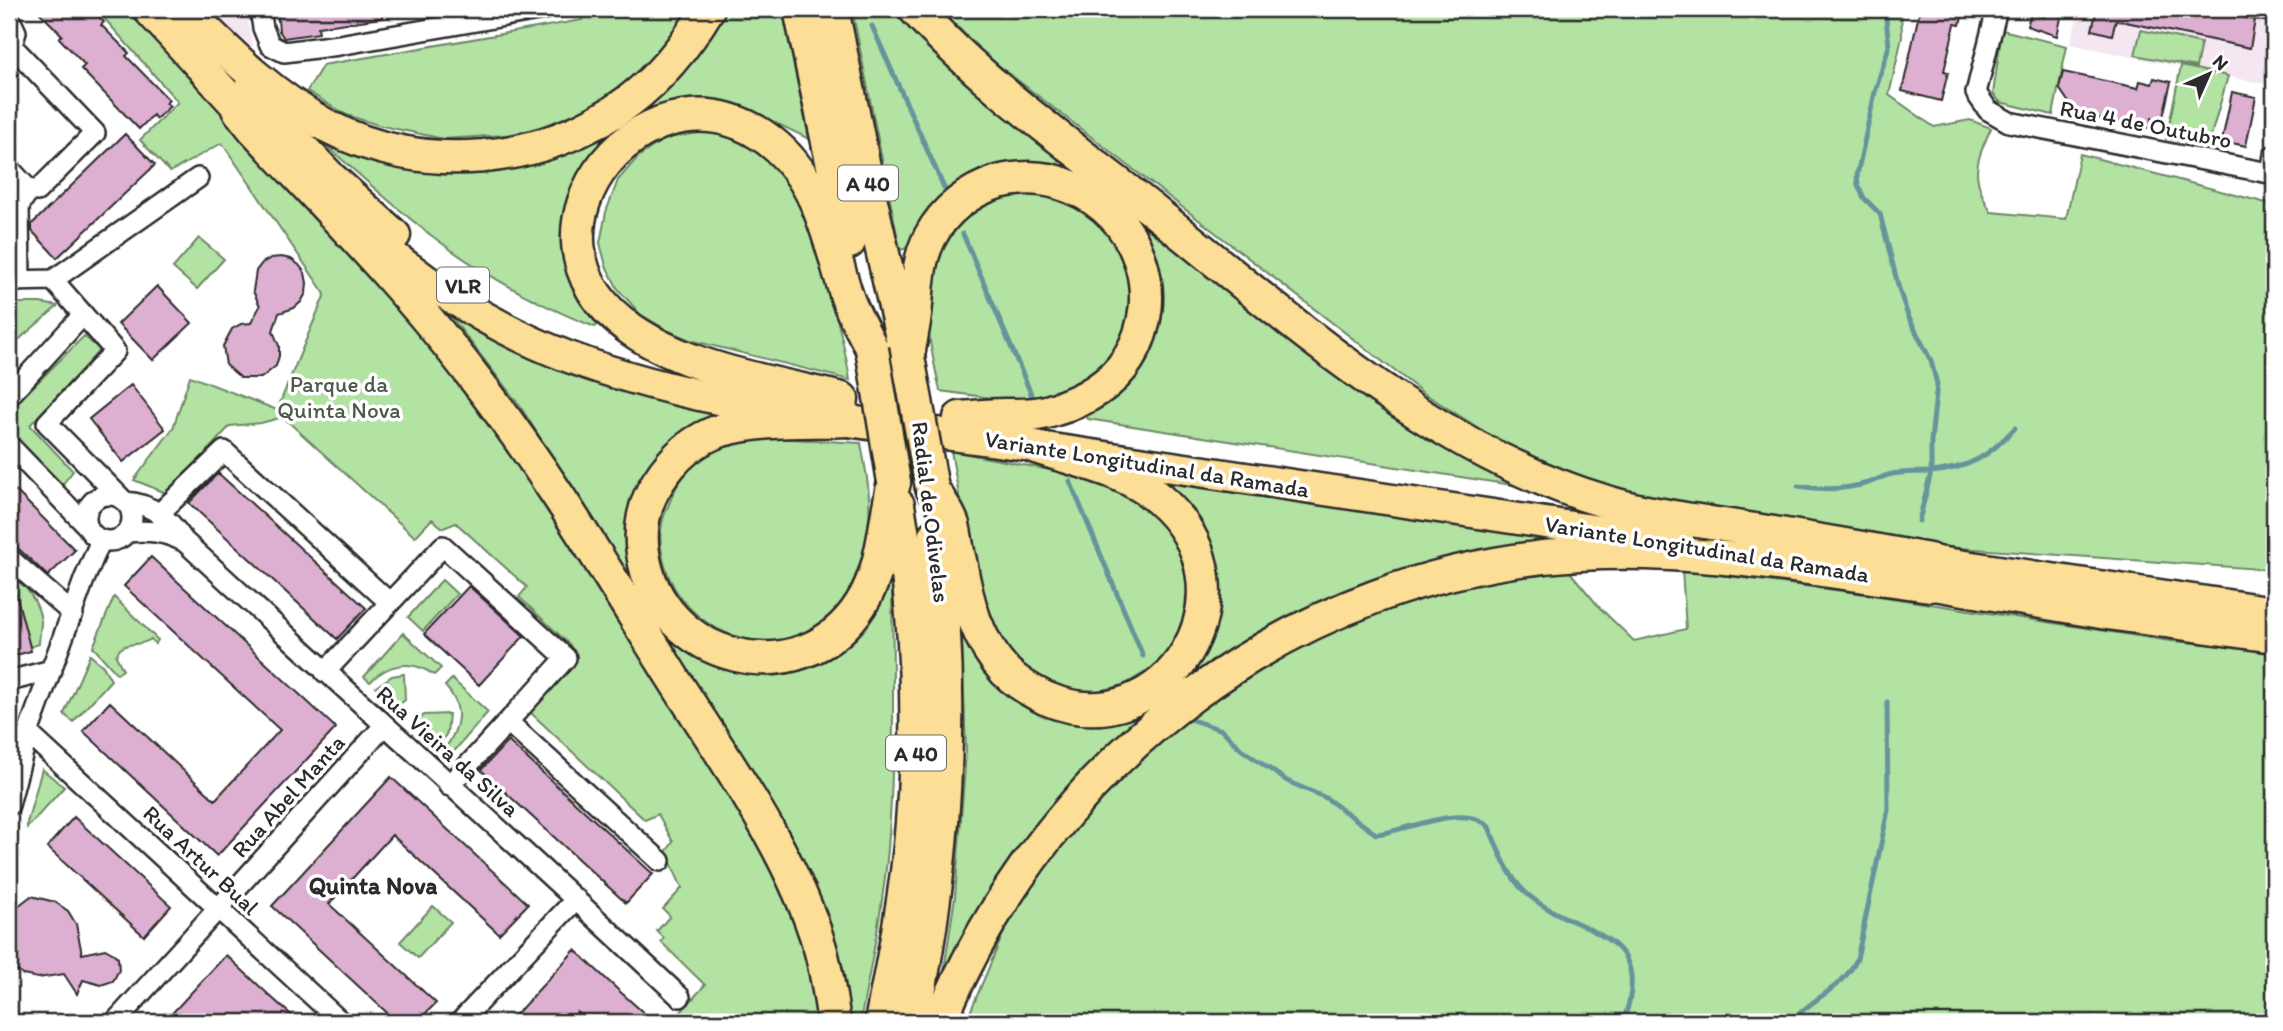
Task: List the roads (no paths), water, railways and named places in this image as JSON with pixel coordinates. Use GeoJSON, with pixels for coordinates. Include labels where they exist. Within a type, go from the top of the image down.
{"type":"FeatureCollection","features":[{"type":"Feature","properties":{"kind":"highway"},"geometry":{"type":"LineString","coordinates":[[184,9],[250,74],[329,127],[388,149],[446,157],[513,152],[563,138],[609,115],[668,65],[696,30],[708,9]]}},
{"type":"Feature","properties":{"kind":"highway","name":"Radial de Odivelas"},"geometry":{"type":"LineString","coordinates":[[800,9],[872,349],[910,590],[916,730],[913,809],[908,863],[881,1022]]}},
{"type":"Feature","properties":{"kind":"highway","name":"Radial de Odivelas"},"geometry":{"type":"LineString","coordinates":[[832,9],[878,232],[908,357],[932,488],[946,637],[948,738],[944,815],[935,899],[914,1022]]}},
{"type":"Feature","properties":{"kind":"highway"},"geometry":{"type":"LineString","coordinates":[[915,9],[993,83],[1314,338],[1393,397],[1460,439],[1509,464],[1607,502],[1930,572]]}},
{"type":"Feature","properties":{"kind":"highway"},"geometry":{"type":"LineString","coordinates":[[238,109],[254,130],[389,273],[427,318],[488,395],[542,472],[722,755],[791,875],[820,948],[834,1022]]}},
{"type":"Feature","properties":{"kind":"highway"},"geometry":{"type":"LineString","coordinates":[[845,410],[703,363],[648,340],[617,319],[586,278],[579,257],[581,209],[600,167],[634,136],[652,125],[673,119],[696,116],[716,119],[739,124],[760,134],[777,146],[806,181],[818,204],[848,300],[872,349]]}},
{"type":"Feature","properties":{"kind":"highway"},"geometry":{"type":"LineString","coordinates":[[908,357],[923,252],[942,218],[969,194],[1006,180],[1045,179],[1083,191],[1113,213],[1127,230],[1143,268],[1146,307],[1142,326],[1128,359],[1099,389],[1061,408],[1025,415],[960,418]]}},
{"type":"Feature","properties":{"kind":"highway"},"geometry":{"type":"LineString","coordinates":[[845,410],[743,425],[709,436],[681,453],[666,468],[654,486],[643,521],[641,542],[651,585],[665,608],[681,627],[699,641],[733,655],[751,658],[791,655],[823,642],[849,621],[870,589],[878,566],[894,482]]}},
{"type":"Feature","properties":{"kind":"highway"},"geometry":{"type":"LineString","coordinates":[[932,488],[953,524],[964,584],[976,625],[984,643],[1008,674],[1038,695],[1075,707],[1108,706],[1129,700],[1161,682],[1173,671],[1195,639],[1205,604],[1202,566],[1194,545],[1173,513],[1144,488],[1126,477],[1033,446]]}},
{"type":"Feature","properties":{"kind":"highway"},"geometry":{"type":"LineString","coordinates":[[940,1022],[966,964],[998,906],[1041,844],[1092,784],[1143,735],[1200,689],[1267,647],[1325,618],[1390,592],[1441,577],[1506,563],[1578,554],[1687,555],[1930,572]]}},
{"type":"Feature","properties":{"kind":"main road","name":"Variante Longitudinal da Ramada"},"geometry":{"type":"LineString","coordinates":[[148,9],[238,109],[320,191],[382,247],[440,290],[503,327],[565,355],[635,378],[729,400],[960,418],[1748,538],[2274,638]]}},
{"type":"Feature","properties":{"kind":"main road","name":"Variante Longitudinal da Ramada"},"geometry":{"type":"LineString","coordinates":[[176,9],[279,124],[340,186],[411,248],[487,300],[557,332],[642,364],[845,410],[1033,446],[1741,553],[2274,612]]}},
{"type":"Feature","properties":{"kind":"street"},"geometry":{"type":"LineString","coordinates":[[260,9],[263,28],[270,45],[284,52],[340,45],[544,9]]}},
{"type":"Feature","properties":{"kind":"street","name":"Rua 4 de Outubro"},"geometry":{"type":"LineString","coordinates":[[1997,9],[1976,93],[1988,110],[2009,122],[2273,167]]}},
{"type":"Feature","properties":{"kind":"street"},"geometry":{"type":"LineString","coordinates":[[2260,9],[2274,12]]}},
{"type":"Feature","properties":{"kind":"street"},"geometry":{"type":"LineString","coordinates":[[9,17],[16,32],[10,47],[95,133],[37,191],[29,190],[9,168]]}},
{"type":"Feature","properties":{"kind":"street"},"geometry":{"type":"LineString","coordinates":[[29,190],[19,206],[14,281],[53,280],[198,178]]}},
{"type":"Feature","properties":{"kind":"street"},"geometry":{"type":"LineString","coordinates":[[9,445],[94,533],[115,540],[127,532],[132,517],[123,500],[47,423],[115,351],[53,280]]}},
{"type":"Feature","properties":{"kind":"street"},"geometry":{"type":"LineString","coordinates":[[9,396],[82,316]]}},
{"type":"Feature","properties":{"kind":"street"},"geometry":{"type":"LineString","coordinates":[[161,516],[224,451],[390,603]]}},
{"type":"Feature","properties":{"kind":"street"},"geometry":{"type":"LineString","coordinates":[[9,805],[14,769],[73,614],[94,533],[87,510],[96,498],[104,495],[123,500]]}},
{"type":"Feature","properties":{"kind":"street","name":"Rua Vieira da Silva"},"geometry":{"type":"LineString","coordinates":[[123,500],[143,503],[174,527],[184,541],[325,672],[680,997]]}},
{"type":"Feature","properties":{"kind":"street","name":"Rua Vieira da Silva"},"geometry":{"type":"LineString","coordinates":[[127,532],[146,530],[166,533],[184,541]]}},
{"type":"Feature","properties":{"kind":"street"},"geometry":{"type":"LineString","coordinates":[[325,672],[443,546],[566,658],[449,786]]}},
{"type":"Feature","properties":{"kind":"street"},"geometry":{"type":"LineString","coordinates":[[10,562],[73,614]]}},
{"type":"Feature","properties":{"kind":"street"},"geometry":{"type":"LineString","coordinates":[[9,681],[52,670]]}},
{"type":"Feature","properties":{"kind":"street"},"geometry":{"type":"LineString","coordinates":[[508,722],[660,861]]}},
{"type":"Feature","properties":{"kind":"street","name":"Rua Abel Manta"},"geometry":{"type":"LineString","coordinates":[[115,1022],[384,726]]}},
{"type":"Feature","properties":{"kind":"street","name":"Rua Artur Bual"},"geometry":{"type":"LineString","coordinates":[[28,733],[341,1022]]}},
{"type":"Feature","properties":{"kind":"street"},"geometry":{"type":"LineString","coordinates":[[460,1022],[576,899]]}},
{"type":"Feature","properties":{"kind":"waterway"},"geometry":{"type":"LineString","coordinates":[[1885,9],[1889,46],[1875,92],[1857,175],[1864,198],[1880,214],[1908,316],[1931,361],[1937,384],[1931,441],[1931,472],[1919,521]]}},
{"type":"Feature","properties":{"kind":"waterway"},"geometry":{"type":"LineString","coordinates":[[872,26],[945,190]]}},
{"type":"Feature","properties":{"kind":"waterway"},"geometry":{"type":"LineString","coordinates":[[963,234],[1032,396]]}},
{"type":"Feature","properties":{"kind":"waterway"},"geometry":{"type":"LineString","coordinates":[[1798,486],[1842,488],[1893,474],[1931,472],[1957,467],[1988,453],[2015,428]]}},
{"type":"Feature","properties":{"kind":"waterway"},"geometry":{"type":"LineString","coordinates":[[1070,481],[1143,656]]}},
{"type":"Feature","properties":{"kind":"waterway"},"geometry":{"type":"LineString","coordinates":[[1791,1022],[1844,978],[1857,959],[1888,810],[1887,702]]}},
{"type":"Feature","properties":{"kind":"waterway"},"geometry":{"type":"LineString","coordinates":[[1189,719],[1222,730],[1242,750],[1287,781],[1326,798],[1376,834],[1450,817],[1478,820],[1489,827],[1509,870],[1525,892],[1544,907],[1606,938],[1620,951],[1630,968],[1631,991],[1623,1022]]}},
{"type":"Feature","properties":{"kind":"district","name":"Quinta Nova"},"geometry":{"type":"Point","coordinates":[373,885]}},
{"type":"Feature","properties":{"kind":"park label","name":"Parque da Quinta Nova"},"geometry":{"type":"Point","coordinates":[339,397]}}]}
